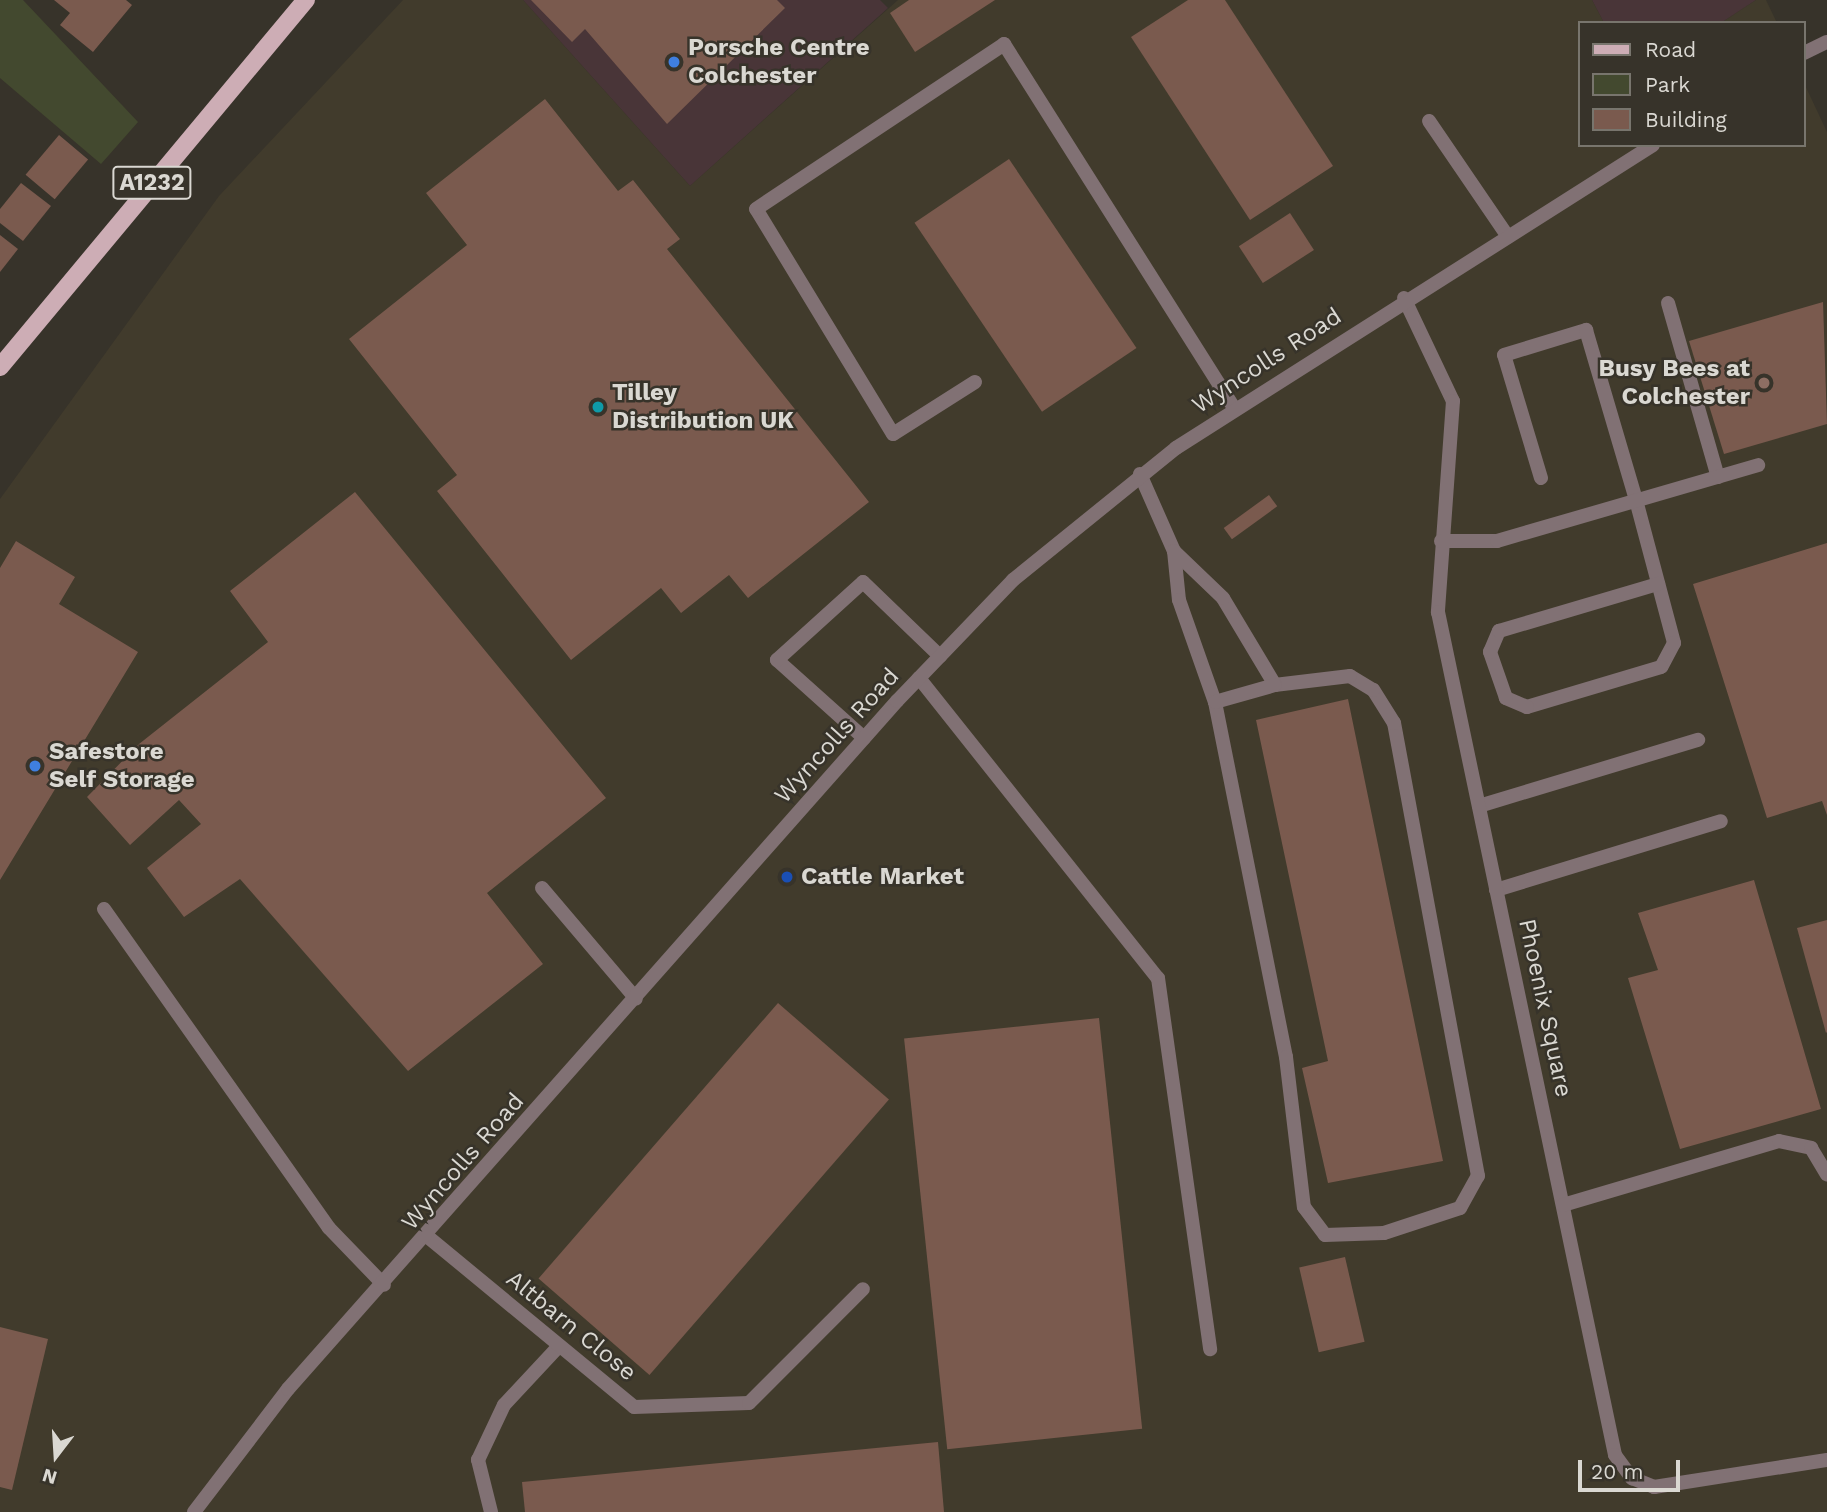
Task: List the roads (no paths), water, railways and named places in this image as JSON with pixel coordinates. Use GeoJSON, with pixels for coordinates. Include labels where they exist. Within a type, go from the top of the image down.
{"type":"FeatureCollection","features":[{"type":"Feature","properties":{"kind":"main road","name":"A1232"},"geometry":{"type":"LineString","coordinates":[[0,368],[306,0]]}},
{"type":"Feature","properties":{"kind":"street"},"geometry":{"type":"LineString","coordinates":[[1806,53],[1827,41]]}},
{"type":"Feature","properties":{"kind":"street"},"geometry":{"type":"LineString","coordinates":[[975,382],[893,434],[756,209],[1004,44],[1235,409]]}},
{"type":"Feature","properties":{"kind":"street"},"geometry":{"type":"LineString","coordinates":[[1429,121],[1508,237]]}},
{"type":"Feature","properties":{"kind":"street","name":"Wyncolls Road"},"geometry":{"type":"LineString","coordinates":[[194,1512],[288,1389],[428,1237],[864,738],[1013,580],[1140,474],[1235,409],[1404,298],[1508,237],[1650,147]]}},
{"type":"Feature","properties":{"kind":"street","name":"Phoenix Square"},"geometry":{"type":"LineString","coordinates":[[1404,298],[1453,401],[1438,612],[1615,1455],[1632,1478],[1654,1487],[1827,1460]]}},
{"type":"Feature","properties":{"kind":"street"},"geometry":{"type":"LineString","coordinates":[[1668,303],[1718,477]]}},
{"type":"Feature","properties":{"kind":"street"},"geometry":{"type":"LineString","coordinates":[[1541,478],[1504,355],[1586,330],[1636,500],[1674,643],[1661,667],[1527,707],[1506,698],[1490,652],[1499,631],[1658,584]]}},
{"type":"Feature","properties":{"kind":"street"},"geometry":{"type":"LineString","coordinates":[[1441,541],[1497,541],[1758,465]]}},
{"type":"Feature","properties":{"kind":"street"},"geometry":{"type":"LineString","coordinates":[[1140,474],[1174,551],[1179,600],[1215,702],[1286,1057],[1304,1207],[1325,1235],[1384,1233],[1460,1208],[1478,1176],[1394,723],[1373,690],[1350,676],[1275,684],[1215,702]]}},
{"type":"Feature","properties":{"kind":"street"},"geometry":{"type":"LineString","coordinates":[[1174,551],[1223,598],[1275,684]]}},
{"type":"Feature","properties":{"kind":"street"},"geometry":{"type":"LineString","coordinates":[[864,738],[777,660],[863,582],[940,656]]}},
{"type":"Feature","properties":{"kind":"street"},"geometry":{"type":"LineString","coordinates":[[919,678],[1158,978],[1210,1349]]}},
{"type":"Feature","properties":{"kind":"street"},"geometry":{"type":"LineString","coordinates":[[1479,806],[1698,740]]}},
{"type":"Feature","properties":{"kind":"street"},"geometry":{"type":"LineString","coordinates":[[1496,890],[1721,821]]}},
{"type":"Feature","properties":{"kind":"street"},"geometry":{"type":"LineString","coordinates":[[542,888],[636,999]]}},
{"type":"Feature","properties":{"kind":"street"},"geometry":{"type":"LineString","coordinates":[[104,909],[329,1228],[384,1285]]}},
{"type":"Feature","properties":{"kind":"street"},"geometry":{"type":"LineString","coordinates":[[1563,1205],[1779,1141],[1811,1148],[1827,1175]]}},
{"type":"Feature","properties":{"kind":"street","name":"Altbarn Close"},"geometry":{"type":"LineString","coordinates":[[428,1237],[634,1407],[749,1403],[863,1289]]}},
{"type":"Feature","properties":{"kind":"street"},"geometry":{"type":"LineString","coordinates":[[491,1512],[478,1460],[505,1405],[559,1346]]}},
{"type":"Feature","properties":{"kind":"place","name":"Porsche Centre Colchester"},"geometry":{"type":"Point","coordinates":[674,62]}},
{"type":"Feature","properties":{"kind":"place","name":"Busy Bees at Colchester"},"geometry":{"type":"Point","coordinates":[1764,383]}},
{"type":"Feature","properties":{"kind":"place","name":"Tilley Distribution UK"},"geometry":{"type":"Point","coordinates":[598,407]}},
{"type":"Feature","properties":{"kind":"place","name":"Safestore Self Storage"},"geometry":{"type":"Point","coordinates":[35,766]}},
{"type":"Feature","properties":{"kind":"place","name":"Cattle Market"},"geometry":{"type":"Point","coordinates":[787,877]}}]}
